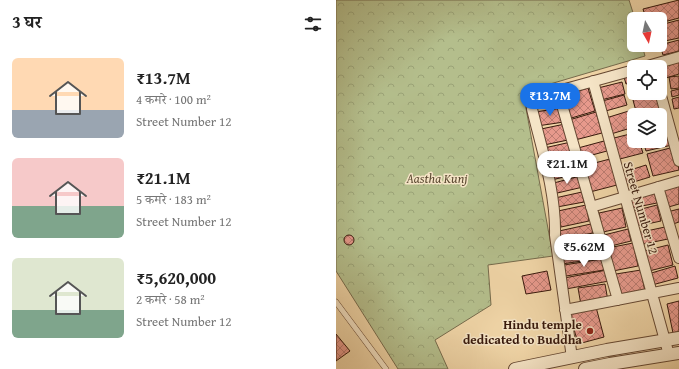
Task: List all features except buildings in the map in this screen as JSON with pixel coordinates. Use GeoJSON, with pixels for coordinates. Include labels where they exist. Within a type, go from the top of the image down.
{"type":"FeatureCollection","features":[{"type":"Feature","properties":{"kind":"street"},"geometry":{"type":"LineString","coordinates":[[667,61],[679,57]]}},
{"type":"Feature","properties":{"kind":"street"},"geometry":{"type":"LineString","coordinates":[[572,358],[555,235],[556,219],[547,168],[532,109],[534,100],[558,91],[627,72]]}},
{"type":"Feature","properties":{"kind":"street","name":"Street Number 12"},"geometry":{"type":"LineString","coordinates":[[593,81],[665,340],[674,354]]}},
{"type":"Feature","properties":{"kind":"street"},"geometry":{"type":"LineString","coordinates":[[558,91],[618,300]]}},
{"type":"Feature","properties":{"kind":"street"},"geometry":{"type":"LineString","coordinates":[[662,100],[679,161]]}},
{"type":"Feature","properties":{"kind":"street"},"geometry":{"type":"LineString","coordinates":[[591,206],[679,181]]}},
{"type":"Feature","properties":{"kind":"street"},"geometry":{"type":"LineString","coordinates":[[658,187],[679,258]]}},
{"type":"Feature","properties":{"kind":"street"},"geometry":{"type":"LineString","coordinates":[[565,310],[679,288]]}},
{"type":"Feature","properties":{"kind":"street"},"geometry":{"type":"LineString","coordinates":[[515,369],[607,350],[679,338]]}},
{"type":"Feature","properties":{"kind":"street"},"geometry":{"type":"LineString","coordinates":[[607,350],[611,366]]}},
{"type":"Feature","properties":{"kind":"street"},"geometry":{"type":"LineString","coordinates":[[585,369],[611,366],[674,354]]}},
{"type":"Feature","properties":{"kind":"lane"},"geometry":{"type":"LineString","coordinates":[[336,302],[386,369]]}},
{"type":"Feature","properties":{"kind":"green space","name":"Aastha Kunj"},"geometry":{"type":"Polygon","coordinates":[[[336,0],[629,0],[633,12],[627,12],[627,52],[644,52],[645,56],[627,60],[627,61],[523,92],[553,256],[488,265],[491,305],[435,340],[448,369],[398,369],[336,271],[336,0]]]}},
{"type":"Feature","properties":{"kind":"place","name":"Hindu temple dedicated to Buddha"},"geometry":{"type":"Point","coordinates":[590,331]}}]}
